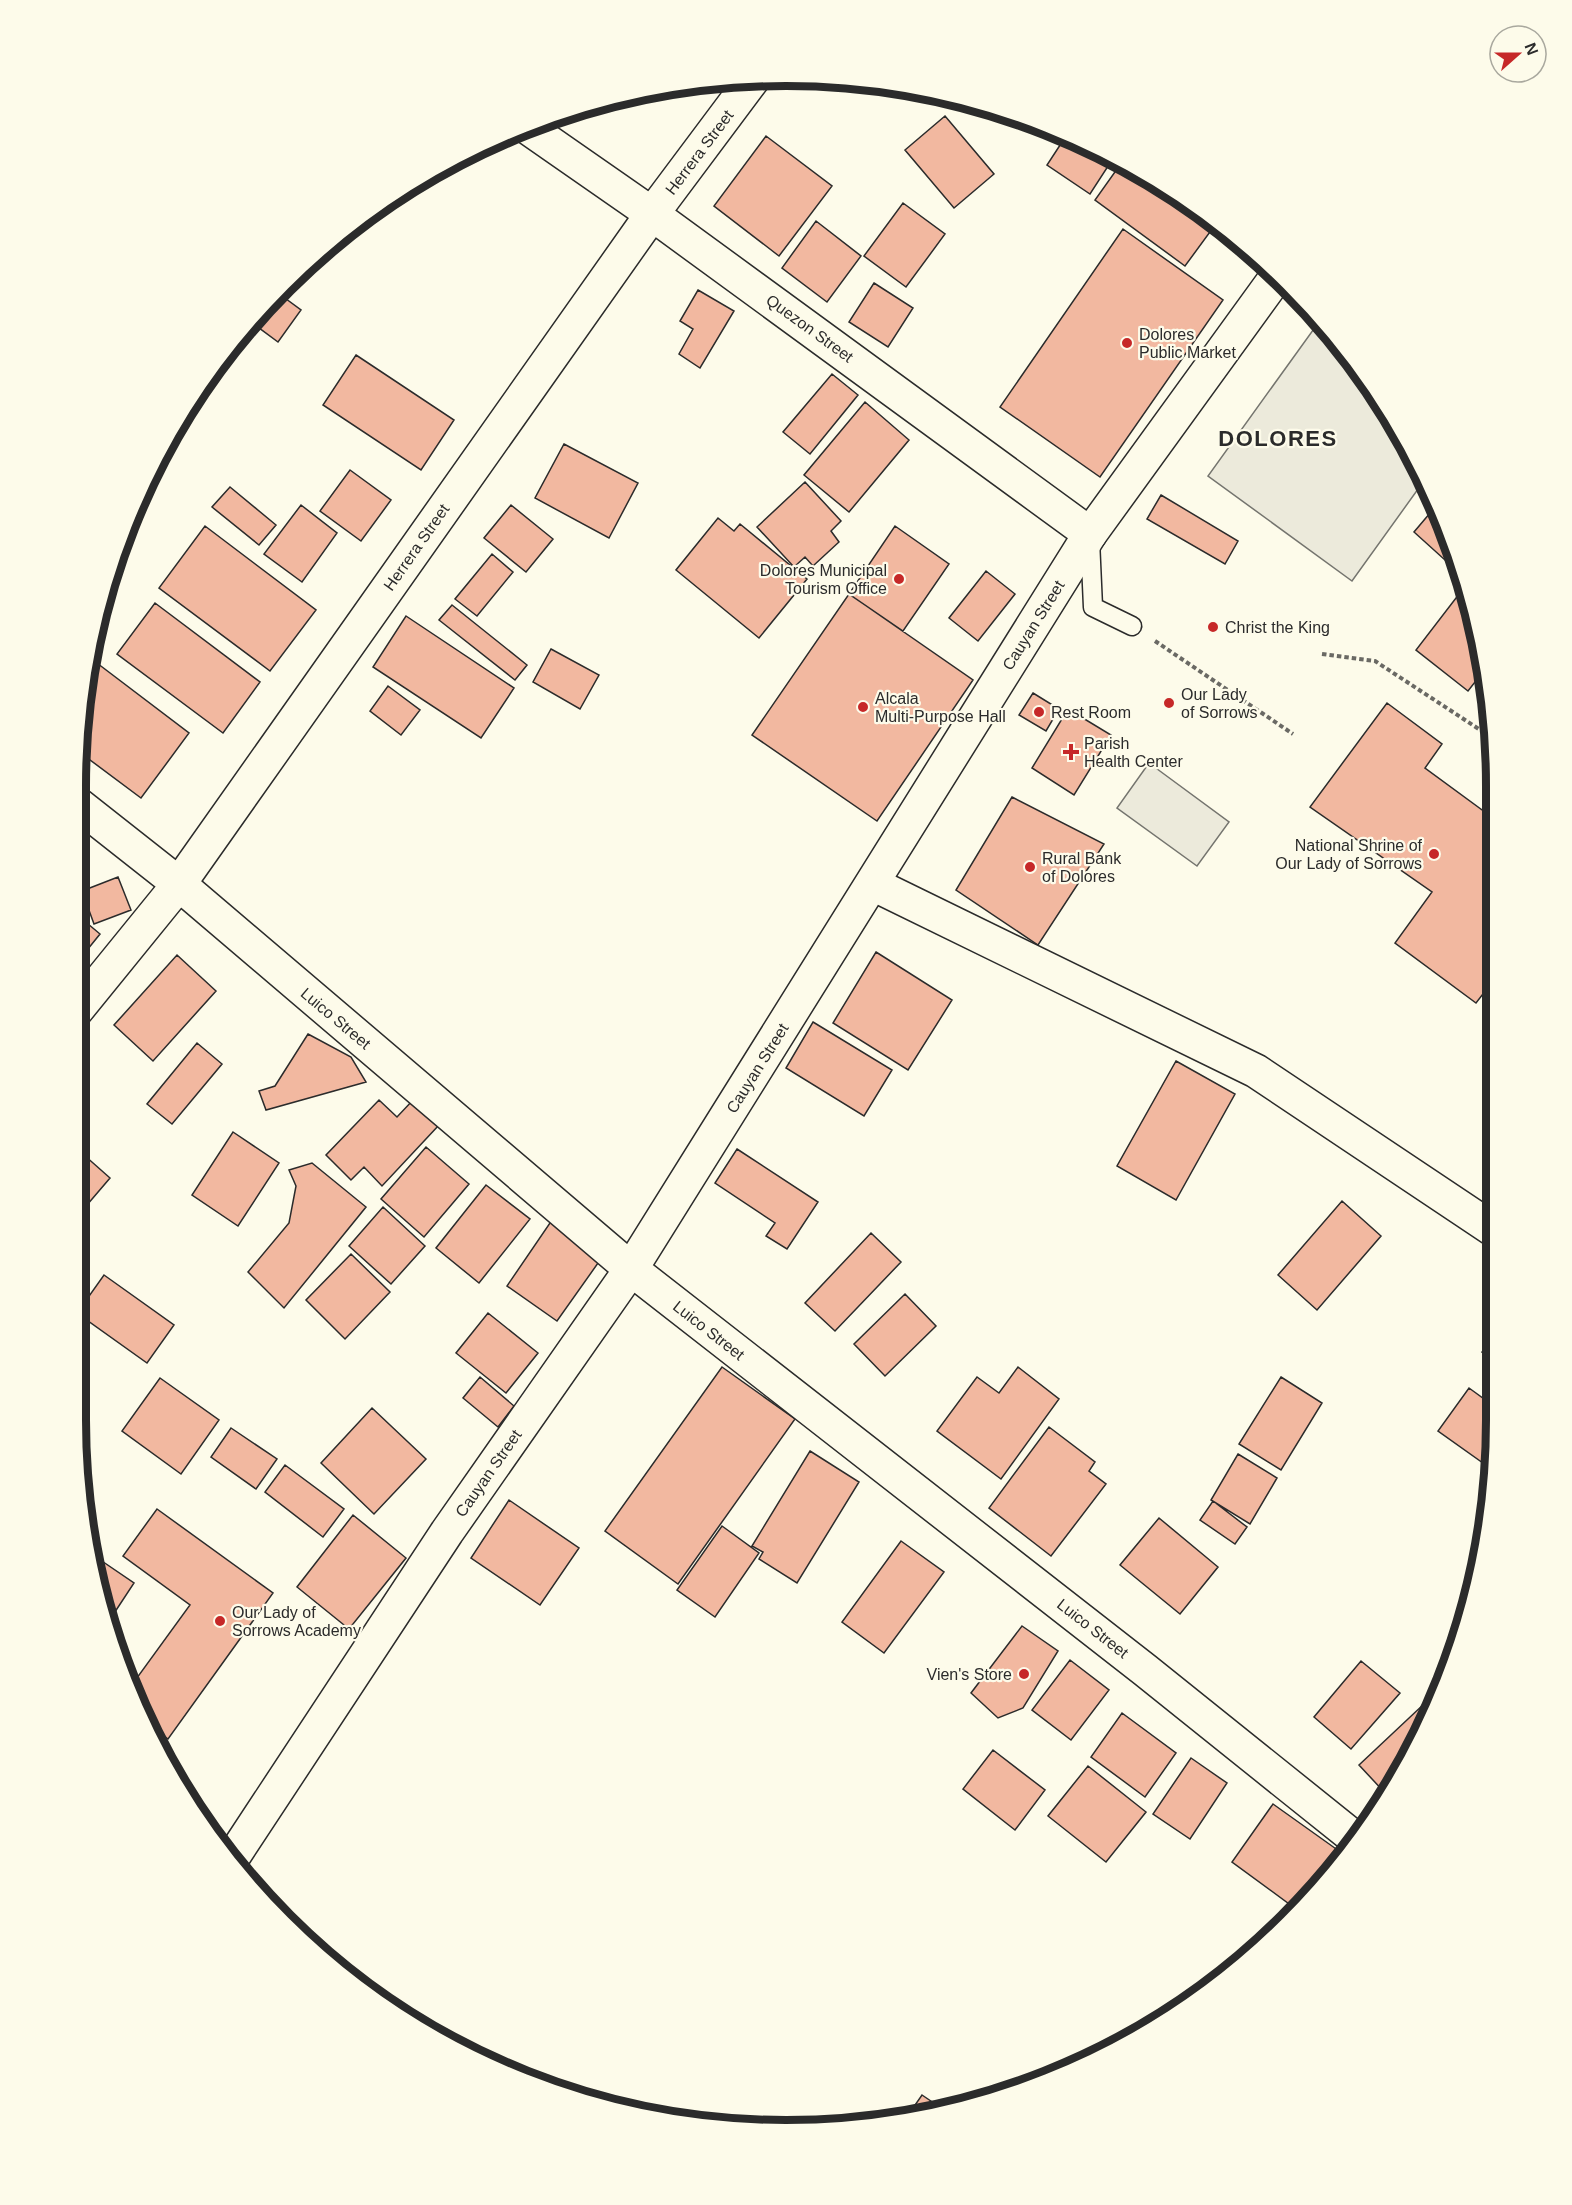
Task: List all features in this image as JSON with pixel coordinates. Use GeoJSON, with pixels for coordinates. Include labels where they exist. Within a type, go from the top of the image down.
{"type":"FeatureCollection","features":[{"type":"Feature","properties":{"kind":"street","name":"Herrera Street"},"geometry":{"type":"LineString","coordinates":[[86,998],[178,884],[652,214],[747,87]]}},
{"type":"Feature","properties":{"kind":"street","name":"Quezon Street"},"geometry":{"type":"LineString","coordinates":[[535,133],[652,214],[1090,534]]}},
{"type":"Feature","properties":{"kind":"street","name":"Cauyan Street"},"geometry":{"type":"LineString","coordinates":[[235,1852],[447,1532],[631,1269],[1090,534],[1272,283]]}},
{"type":"Feature","properties":{"kind":"street","name":"Luico Street"},"geometry":{"type":"LineString","coordinates":[[86,811],[178,884],[631,1269],[1136,1662],[1350,1834]]}},
{"type":"Feature","properties":{"kind":"street"},"geometry":{"type":"LineString","coordinates":[[873,884],[1256,1071],[1486,1225]]}},
{"type":"Feature","properties":{"kind":"lane"},"geometry":{"type":"LineString","coordinates":[[1090,534],[1093,607],[1132,626]]}},
{"type":"Feature","properties":{"kind":"path"},"geometry":{"type":"LineString","coordinates":[[1132,626],[1293,734]]}},
{"type":"Feature","properties":{"kind":"path"},"geometry":{"type":"LineString","coordinates":[[1322,654],[1375,661],[1484,733]]}},
{"type":"Feature","properties":{"kind":"shaded area"},"geometry":{"type":"Polygon","coordinates":[[[1315,327],[1368,397],[1393,436],[1419,487],[1352,581],[1208,476],[1315,327]]]}},
{"type":"Feature","properties":{"kind":"shaded area"},"geometry":{"type":"Polygon","coordinates":[[[1149,763],[1229,822],[1197,866],[1117,808],[1149,763]]]}},
{"type":"Feature","properties":{"kind":"building"},"geometry":{"type":"Polygon","coordinates":[[[945,116],[994,174],[954,208],[905,150],[945,116]]]}},
{"type":"Feature","properties":{"kind":"building"},"geometry":{"type":"Polygon","coordinates":[[[766,136],[832,186],[779,256],[714,206],[766,136]]]}},
{"type":"Feature","properties":{"kind":"building"},"geometry":{"type":"Polygon","coordinates":[[[1062,143],[1109,165],[1090,194],[1047,165],[1062,143]]]}},
{"type":"Feature","properties":{"kind":"building"},"geometry":{"type":"Polygon","coordinates":[[[1117,169],[1175,204],[1212,230],[1185,266],[1095,200],[1117,169]]]}},
{"type":"Feature","properties":{"kind":"building"},"geometry":{"type":"Polygon","coordinates":[[[903,203],[945,234],[906,287],[864,256],[903,203]]]}},
{"type":"Feature","properties":{"kind":"building"},"geometry":{"type":"Polygon","coordinates":[[[816,221],[861,256],[827,302],[782,268],[816,221]]]}},
{"type":"Feature","properties":{"kind":"building"},"geometry":{"type":"Polygon","coordinates":[[[1123,229],[1223,300],[1100,477],[1000,407],[1123,229]]]}},
{"type":"Feature","properties":{"kind":"building"},"geometry":{"type":"Polygon","coordinates":[[[874,283],[913,308],[888,347],[849,322],[874,283]]]}},
{"type":"Feature","properties":{"kind":"building"},"geometry":{"type":"Polygon","coordinates":[[[698,290],[734,311],[700,368],[679,354],[693,329],[680,321],[698,290]]]}},
{"type":"Feature","properties":{"kind":"building"},"geometry":{"type":"Polygon","coordinates":[[[284,298],[301,310],[278,342],[257,326],[284,298]]]}},
{"type":"Feature","properties":{"kind":"building"},"geometry":{"type":"Polygon","coordinates":[[[356,355],[454,420],[421,470],[323,405],[356,355]]]}},
{"type":"Feature","properties":{"kind":"building"},"geometry":{"type":"Polygon","coordinates":[[[832,374],[858,395],[810,454],[783,432],[832,374]]]}},
{"type":"Feature","properties":{"kind":"building"},"geometry":{"type":"Polygon","coordinates":[[[865,402],[909,440],[849,512],[804,475],[865,402]]]}},
{"type":"Feature","properties":{"kind":"building"},"geometry":{"type":"Polygon","coordinates":[[[564,444],[638,483],[609,538],[535,498],[564,444]]]}},
{"type":"Feature","properties":{"kind":"building"},"geometry":{"type":"Polygon","coordinates":[[[350,470],[391,500],[361,541],[320,511],[350,470]]]}},
{"type":"Feature","properties":{"kind":"building"},"geometry":{"type":"Polygon","coordinates":[[[805,482],[841,521],[831,531],[839,542],[813,566],[805,557],[794,567],[757,527],[805,482]]]}},
{"type":"Feature","properties":{"kind":"building"},"geometry":{"type":"Polygon","coordinates":[[[230,487],[276,525],[259,545],[212,507],[230,487]]]}},
{"type":"Feature","properties":{"kind":"building"},"geometry":{"type":"Polygon","coordinates":[[[1161,495],[1238,541],[1225,564],[1147,519],[1161,495]]]}},
{"type":"Feature","properties":{"kind":"building"},"geometry":{"type":"Polygon","coordinates":[[[301,505],[337,533],[302,582],[264,554],[301,505]]]}},
{"type":"Feature","properties":{"kind":"building"},"geometry":{"type":"Polygon","coordinates":[[[511,505],[553,539],[526,572],[484,538],[511,505]]]}},
{"type":"Feature","properties":{"kind":"building"},"geometry":{"type":"Polygon","coordinates":[[[1431,512],[1447,557],[1445,560],[1414,532],[1431,512]]]}},
{"type":"Feature","properties":{"kind":"building"},"geometry":{"type":"Polygon","coordinates":[[[718,518],[734,531],[740,524],[807,579],[759,638],[676,570],[718,518]]]}},
{"type":"Feature","properties":{"kind":"building"},"geometry":{"type":"Polygon","coordinates":[[[205,526],[316,610],[270,671],[159,588],[205,526]]]}},
{"type":"Feature","properties":{"kind":"building","name":"Dolores Municipal Tourism Office"},"geometry":{"type":"Polygon","coordinates":[[[895,526],[949,564],[903,631],[849,594],[895,526]]]}},
{"type":"Feature","properties":{"kind":"building"},"geometry":{"type":"Polygon","coordinates":[[[492,554],[513,572],[477,616],[455,599],[492,554]]]}},
{"type":"Feature","properties":{"kind":"building"},"geometry":{"type":"Polygon","coordinates":[[[986,571],[1015,594],[978,641],[949,618],[986,571]]]}},
{"type":"Feature","properties":{"kind":"building","name":"Alcala Multi-Purpose Hall"},"geometry":{"type":"Polygon","coordinates":[[[849,594],[973,680],[877,821],[752,735],[849,594]]]}},
{"type":"Feature","properties":{"kind":"building"},"geometry":{"type":"Polygon","coordinates":[[[1459,594],[1478,678],[1468,691],[1416,650],[1459,594]]]}},
{"type":"Feature","properties":{"kind":"building"},"geometry":{"type":"Polygon","coordinates":[[[155,603],[260,682],[223,733],[117,654],[155,603]]]}},
{"type":"Feature","properties":{"kind":"building"},"geometry":{"type":"Polygon","coordinates":[[[452,605],[527,665],[515,680],[439,620],[452,605]]]}},
{"type":"Feature","properties":{"kind":"building"},"geometry":{"type":"Polygon","coordinates":[[[406,616],[514,688],[481,738],[373,667],[406,616]]]}},
{"type":"Feature","properties":{"kind":"building"},"geometry":{"type":"Polygon","coordinates":[[[551,649],[599,675],[580,709],[533,682],[551,649]]]}},
{"type":"Feature","properties":{"kind":"building"},"geometry":{"type":"Polygon","coordinates":[[[97,663],[189,733],[141,798],[87,757],[91,695],[97,663]]]}},
{"type":"Feature","properties":{"kind":"building"},"geometry":{"type":"Polygon","coordinates":[[[388,686],[420,710],[401,735],[370,711],[388,686]]]}},
{"type":"Feature","properties":{"kind":"building","name":"Rest Room"},"geometry":{"type":"Polygon","coordinates":[[[1033,693],[1059,709],[1046,731],[1019,715],[1033,693]]]}},
{"type":"Feature","properties":{"kind":"building","name":"National Shrine of Our Lady of Sorrows"},"geometry":{"type":"Polygon","coordinates":[[[1387,703],[1442,744],[1425,768],[1486,813],[1486,990],[1476,1003],[1395,943],[1432,892],[1310,807],[1387,703]]]}},
{"type":"Feature","properties":{"kind":"building","name":"Parish Health Center"},"geometry":{"type":"Polygon","coordinates":[[[1068,709],[1111,735],[1074,795],[1032,768],[1068,709]]]}},
{"type":"Feature","properties":{"kind":"building","name":"Rural Bank of Dolores"},"geometry":{"type":"Polygon","coordinates":[[[1012,797],[1104,844],[1038,945],[956,890],[1012,797]]]}},
{"type":"Feature","properties":{"kind":"building"},"geometry":{"type":"Polygon","coordinates":[[[118,877],[131,910],[94,924],[86,902],[86,889],[118,877]]]}},
{"type":"Feature","properties":{"kind":"building"},"geometry":{"type":"Polygon","coordinates":[[[86,922],[100,934],[86,951],[86,922]]]}},
{"type":"Feature","properties":{"kind":"building"},"geometry":{"type":"Polygon","coordinates":[[[876,952],[952,1000],[908,1070],[833,1023],[876,952]]]}},
{"type":"Feature","properties":{"kind":"building"},"geometry":{"type":"Polygon","coordinates":[[[177,955],[216,991],[153,1061],[114,1025],[177,955]]]}},
{"type":"Feature","properties":{"kind":"building"},"geometry":{"type":"Polygon","coordinates":[[[813,1022],[892,1070],[864,1116],[786,1068],[813,1022]]]}},
{"type":"Feature","properties":{"kind":"building"},"geometry":{"type":"Polygon","coordinates":[[[308,1034],[351,1057],[366,1082],[266,1110],[259,1091],[275,1086],[308,1034]]]}},
{"type":"Feature","properties":{"kind":"building"},"geometry":{"type":"Polygon","coordinates":[[[197,1043],[222,1064],[172,1124],[147,1104],[197,1043]]]}},
{"type":"Feature","properties":{"kind":"building"},"geometry":{"type":"Polygon","coordinates":[[[1176,1061],[1235,1094],[1176,1200],[1117,1166],[1176,1061]]]}},
{"type":"Feature","properties":{"kind":"building"},"geometry":{"type":"Polygon","coordinates":[[[379,1100],[397,1117],[413,1100],[439,1125],[382,1186],[364,1167],[351,1180],[326,1155],[379,1100]]]}},
{"type":"Feature","properties":{"kind":"building"},"geometry":{"type":"Polygon","coordinates":[[[233,1132],[279,1163],[238,1226],[192,1195],[233,1132]]]}},
{"type":"Feature","properties":{"kind":"building"},"geometry":{"type":"Polygon","coordinates":[[[426,1147],[469,1184],[424,1237],[381,1199],[426,1147]]]}},
{"type":"Feature","properties":{"kind":"building"},"geometry":{"type":"Polygon","coordinates":[[[737,1149],[818,1202],[787,1249],[766,1236],[775,1223],[715,1183],[737,1149]]]}},
{"type":"Feature","properties":{"kind":"building"},"geometry":{"type":"Polygon","coordinates":[[[86,1157],[110,1178],[86,1206],[86,1157]]]}},
{"type":"Feature","properties":{"kind":"building"},"geometry":{"type":"Polygon","coordinates":[[[312,1163],[366,1207],[284,1308],[248,1272],[289,1223],[296,1186],[289,1170],[312,1163]]]}},
{"type":"Feature","properties":{"kind":"building"},"geometry":{"type":"Polygon","coordinates":[[[486,1185],[530,1219],[479,1283],[436,1248],[486,1185]]]}},
{"type":"Feature","properties":{"kind":"building"},"geometry":{"type":"Polygon","coordinates":[[[1342,1201],[1381,1236],[1317,1310],[1278,1275],[1342,1201]]]}},
{"type":"Feature","properties":{"kind":"building"},"geometry":{"type":"Polygon","coordinates":[[[383,1207],[425,1246],[391,1284],[349,1246],[383,1207]]]}},
{"type":"Feature","properties":{"kind":"building"},"geometry":{"type":"Polygon","coordinates":[[[552,1220],[603,1256],[557,1321],[507,1286],[552,1220]]]}},
{"type":"Feature","properties":{"kind":"building"},"geometry":{"type":"Polygon","coordinates":[[[871,1233],[901,1262],[835,1331],[805,1303],[871,1233]]]}},
{"type":"Feature","properties":{"kind":"building"},"geometry":{"type":"Polygon","coordinates":[[[351,1254],[390,1292],[345,1339],[306,1300],[351,1254]]]}},
{"type":"Feature","properties":{"kind":"building"},"geometry":{"type":"Polygon","coordinates":[[[104,1275],[174,1325],[147,1363],[86,1319],[86,1300],[104,1275]]]}},
{"type":"Feature","properties":{"kind":"building"},"geometry":{"type":"Polygon","coordinates":[[[905,1294],[936,1326],[885,1376],[854,1344],[905,1294]]]}},
{"type":"Feature","properties":{"kind":"building"},"geometry":{"type":"Polygon","coordinates":[[[488,1313],[538,1353],[506,1393],[456,1353],[488,1313]]]}},
{"type":"Feature","properties":{"kind":"building"},"geometry":{"type":"Polygon","coordinates":[[[722,1367],[795,1419],[678,1584],[605,1531],[722,1367]]]}},
{"type":"Feature","properties":{"kind":"building"},"geometry":{"type":"Polygon","coordinates":[[[1018,1367],[1059,1399],[1001,1479],[937,1431],[977,1377],[999,1393],[1018,1367]]]}},
{"type":"Feature","properties":{"kind":"building"},"geometry":{"type":"Polygon","coordinates":[[[480,1377],[514,1406],[498,1427],[463,1398],[480,1377]]]}},
{"type":"Feature","properties":{"kind":"building"},"geometry":{"type":"Polygon","coordinates":[[[1281,1377],[1322,1403],[1281,1470],[1239,1444],[1281,1377]]]}},
{"type":"Feature","properties":{"kind":"building"},"geometry":{"type":"Polygon","coordinates":[[[160,1378],[219,1420],[181,1474],[122,1431],[160,1378]]]}},
{"type":"Feature","properties":{"kind":"building"},"geometry":{"type":"Polygon","coordinates":[[[1469,1388],[1486,1400],[1485,1464],[1438,1431],[1469,1388]]]}},
{"type":"Feature","properties":{"kind":"building"},"geometry":{"type":"Polygon","coordinates":[[[372,1408],[426,1459],[374,1514],[321,1463],[372,1408]]]}},
{"type":"Feature","properties":{"kind":"building"},"geometry":{"type":"Polygon","coordinates":[[[1049,1427],[1095,1462],[1089,1471],[1106,1484],[1051,1556],[989,1508],[1049,1427]]]}},
{"type":"Feature","properties":{"kind":"building"},"geometry":{"type":"Polygon","coordinates":[[[231,1428],[277,1459],[256,1489],[211,1457],[231,1428]]]}},
{"type":"Feature","properties":{"kind":"building"},"geometry":{"type":"Polygon","coordinates":[[[810,1451],[859,1482],[797,1583],[759,1559],[763,1552],[752,1546],[810,1451]]]}},
{"type":"Feature","properties":{"kind":"building"},"geometry":{"type":"Polygon","coordinates":[[[1238,1454],[1277,1478],[1250,1524],[1211,1500],[1238,1454]]]}},
{"type":"Feature","properties":{"kind":"building"},"geometry":{"type":"Polygon","coordinates":[[[285,1465],[344,1509],[323,1537],[265,1492],[285,1465]]]}},
{"type":"Feature","properties":{"kind":"building"},"geometry":{"type":"Polygon","coordinates":[[[509,1500],[579,1548],[540,1605],[471,1558],[509,1500]]]}},
{"type":"Feature","properties":{"kind":"building"},"geometry":{"type":"Polygon","coordinates":[[[1213,1501],[1247,1527],[1235,1544],[1200,1520],[1213,1501]]]}},
{"type":"Feature","properties":{"kind":"building"},"geometry":{"type":"Polygon","coordinates":[[[157,1509],[273,1593],[168,1739],[160,1733],[136,1679],[190,1605],[123,1556],[157,1509]]]}},
{"type":"Feature","properties":{"kind":"building"},"geometry":{"type":"Polygon","coordinates":[[[353,1515],[406,1558],[349,1629],[297,1587],[353,1515]]]}},
{"type":"Feature","properties":{"kind":"building"},"geometry":{"type":"Polygon","coordinates":[[[1159,1518],[1218,1567],[1180,1614],[1120,1565],[1159,1518]]]}},
{"type":"Feature","properties":{"kind":"building"},"geometry":{"type":"Polygon","coordinates":[[[722,1526],[759,1553],[715,1617],[677,1590],[722,1526]]]}},
{"type":"Feature","properties":{"kind":"building"},"geometry":{"type":"Polygon","coordinates":[[[901,1541],[944,1572],[884,1653],[842,1622],[901,1541]]]}},
{"type":"Feature","properties":{"kind":"building"},"geometry":{"type":"Polygon","coordinates":[[[100,1560],[134,1583],[113,1614],[100,1560]]]}},
{"type":"Feature","properties":{"kind":"building"},"geometry":{"type":"Polygon","coordinates":[[[1022,1626],[1058,1651],[1023,1708],[998,1718],[971,1693],[1022,1626]]]}},
{"type":"Feature","properties":{"kind":"building"},"geometry":{"type":"Polygon","coordinates":[[[1070,1660],[1109,1690],[1071,1740],[1032,1710],[1070,1660]]]}},
{"type":"Feature","properties":{"kind":"building"},"geometry":{"type":"Polygon","coordinates":[[[1361,1661],[1400,1693],[1351,1749],[1314,1717],[1361,1661]]]}},
{"type":"Feature","properties":{"kind":"building"},"geometry":{"type":"Polygon","coordinates":[[[1425,1703],[1414,1729],[1381,1788],[1359,1765],[1425,1703]]]}},
{"type":"Feature","properties":{"kind":"building"},"geometry":{"type":"Polygon","coordinates":[[[1122,1713],[1176,1753],[1145,1797],[1091,1757],[1122,1713]]]}},
{"type":"Feature","properties":{"kind":"building"},"geometry":{"type":"Polygon","coordinates":[[[993,1750],[1045,1790],[1015,1830],[963,1789],[993,1750]]]}},
{"type":"Feature","properties":{"kind":"building"},"geometry":{"type":"Polygon","coordinates":[[[1191,1758],[1227,1783],[1190,1839],[1153,1814],[1191,1758]]]}},
{"type":"Feature","properties":{"kind":"building"},"geometry":{"type":"Polygon","coordinates":[[[1088,1766],[1146,1812],[1106,1862],[1048,1816],[1088,1766]]]}},
{"type":"Feature","properties":{"kind":"building"},"geometry":{"type":"Polygon","coordinates":[[[1273,1804],[1338,1850],[1290,1905],[1232,1862],[1273,1804]]]}},
{"type":"Feature","properties":{"kind":"building"},"geometry":{"type":"Polygon","coordinates":[[[922,2095],[934,2103],[923,2106],[913,2108],[922,2095]]]}},
{"type":"Feature","properties":{"kind":"place","name":"Dolores Public Market"},"geometry":{"type":"Point","coordinates":[1127,343]}},
{"type":"Feature","properties":{"kind":"place","name":"Dolores Municipal Tourism Office"},"geometry":{"type":"Point","coordinates":[899,579]}},
{"type":"Feature","properties":{"kind":"place","name":"Christ the King"},"geometry":{"type":"Point","coordinates":[1213,627]}},
{"type":"Feature","properties":{"kind":"place","name":"Our Lady of Sorrows"},"geometry":{"type":"Point","coordinates":[1169,703]}},
{"type":"Feature","properties":{"kind":"place","name":"Alcala Multi-Purpose Hall"},"geometry":{"type":"Point","coordinates":[863,707]}},
{"type":"Feature","properties":{"kind":"place","name":"Rest Room"},"geometry":{"type":"Point","coordinates":[1039,712]}},
{"type":"Feature","properties":{"kind":"place","name":"Parish Health Center"},"geometry":{"type":"Point","coordinates":[1071,752]}},
{"type":"Feature","properties":{"kind":"place","name":"National Shrine of Our Lady of Sorrows"},"geometry":{"type":"Point","coordinates":[1434,854]}},
{"type":"Feature","properties":{"kind":"place","name":"Rural Bank of Dolores"},"geometry":{"type":"Point","coordinates":[1030,867]}},
{"type":"Feature","properties":{"kind":"place","name":"Our Lady of Sorrows Academy"},"geometry":{"type":"Point","coordinates":[220,1621]}},
{"type":"Feature","properties":{"kind":"place","name":"Vien's Store"},"geometry":{"type":"Point","coordinates":[1024,1674]}},
{"type":"Feature","properties":{"kind":"district","name":"DOLORES"},"geometry":{"type":"Point","coordinates":[1278,438]}}]}
